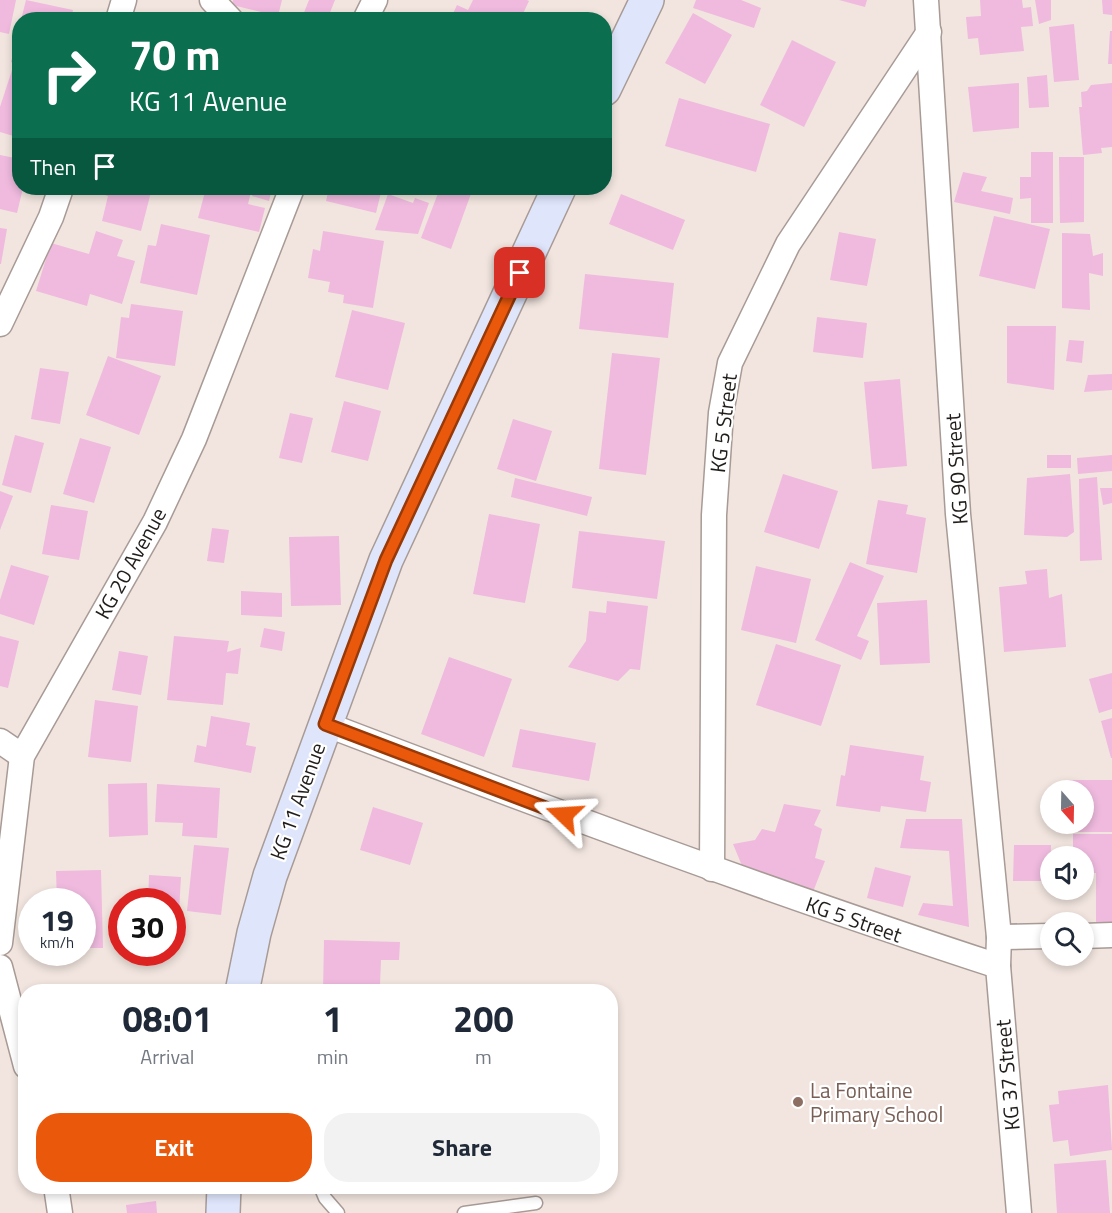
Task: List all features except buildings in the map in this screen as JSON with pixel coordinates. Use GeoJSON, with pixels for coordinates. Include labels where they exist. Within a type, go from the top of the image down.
{"type":"FeatureCollection","features":[{"type":"Feature","properties":{"kind":"main road"},"geometry":{"type":"LineString","coordinates":[[612,72],[647,0]]}},
{"type":"Feature","properties":{"kind":"main road","name":"KG 11 Avenue"},"geometry":{"type":"LineString","coordinates":[[244,984],[254,933],[270,876],[386,560],[556,195]]}},
{"type":"Feature","properties":{"kind":"main road"},"geometry":{"type":"LineString","coordinates":[[223,1213],[224,1194]]}},
{"type":"Feature","properties":{"kind":"street"},"geometry":{"type":"LineString","coordinates":[[212,0],[223,12]]}},
{"type":"Feature","properties":{"kind":"street","name":"KG 90 Street"},"geometry":{"type":"LineString","coordinates":[[926,0],[958,514],[999,937]]}},
{"type":"Feature","properties":{"kind":"street","name":"KG 5 Street"},"geometry":{"type":"LineString","coordinates":[[712,868],[714,515],[721,413],[730,363],[788,244],[929,32]]}},
{"type":"Feature","properties":{"kind":"street"},"geometry":{"type":"LineString","coordinates":[[0,324],[17,294],[59,195]]}},
{"type":"Feature","properties":{"kind":"street","name":"KG 20 Avenue"},"geometry":{"type":"LineString","coordinates":[[0,943],[22,756],[155,522],[189,449],[289,195]]}},
{"type":"Feature","properties":{"kind":"street","name":"KG 5 Street"},"geometry":{"type":"LineString","coordinates":[[325,724],[834,913],[998,966]]}},
{"type":"Feature","properties":{"kind":"street"},"geometry":{"type":"LineString","coordinates":[[0,741],[22,756]]}},
{"type":"Feature","properties":{"kind":"street"},"geometry":{"type":"LineString","coordinates":[[1094,936],[1112,935]]}},
{"type":"Feature","properties":{"kind":"street"},"geometry":{"type":"LineString","coordinates":[[999,937],[1040,936]]}},
{"type":"Feature","properties":{"kind":"street","name":"KG 37 Street"},"geometry":{"type":"LineString","coordinates":[[999,937],[998,966],[1019,1213]]}},
{"type":"Feature","properties":{"kind":"street"},"geometry":{"type":"LineString","coordinates":[[0,967],[18,1036]]}},
{"type":"Feature","properties":{"kind":"street"},"geometry":{"type":"LineString","coordinates":[[57,1194],[60,1213]]}},
{"type":"Feature","properties":{"kind":"lane"},"geometry":{"type":"LineString","coordinates":[[323,1194],[338,1213]]}},
{"type":"Feature","properties":{"kind":"lane"},"geometry":{"type":"LineString","coordinates":[[464,1213],[536,1203]]}},
{"type":"Feature","properties":{"kind":"place","name":"La Fontaine Primary School"},"geometry":{"type":"Point","coordinates":[798,1102]}},
{"type":"Feature","properties":{"kind":"route"},"geometry":{"type":"LineString","coordinates":[[520,273],[386,560],[325,724],[564,815]]}}]}
